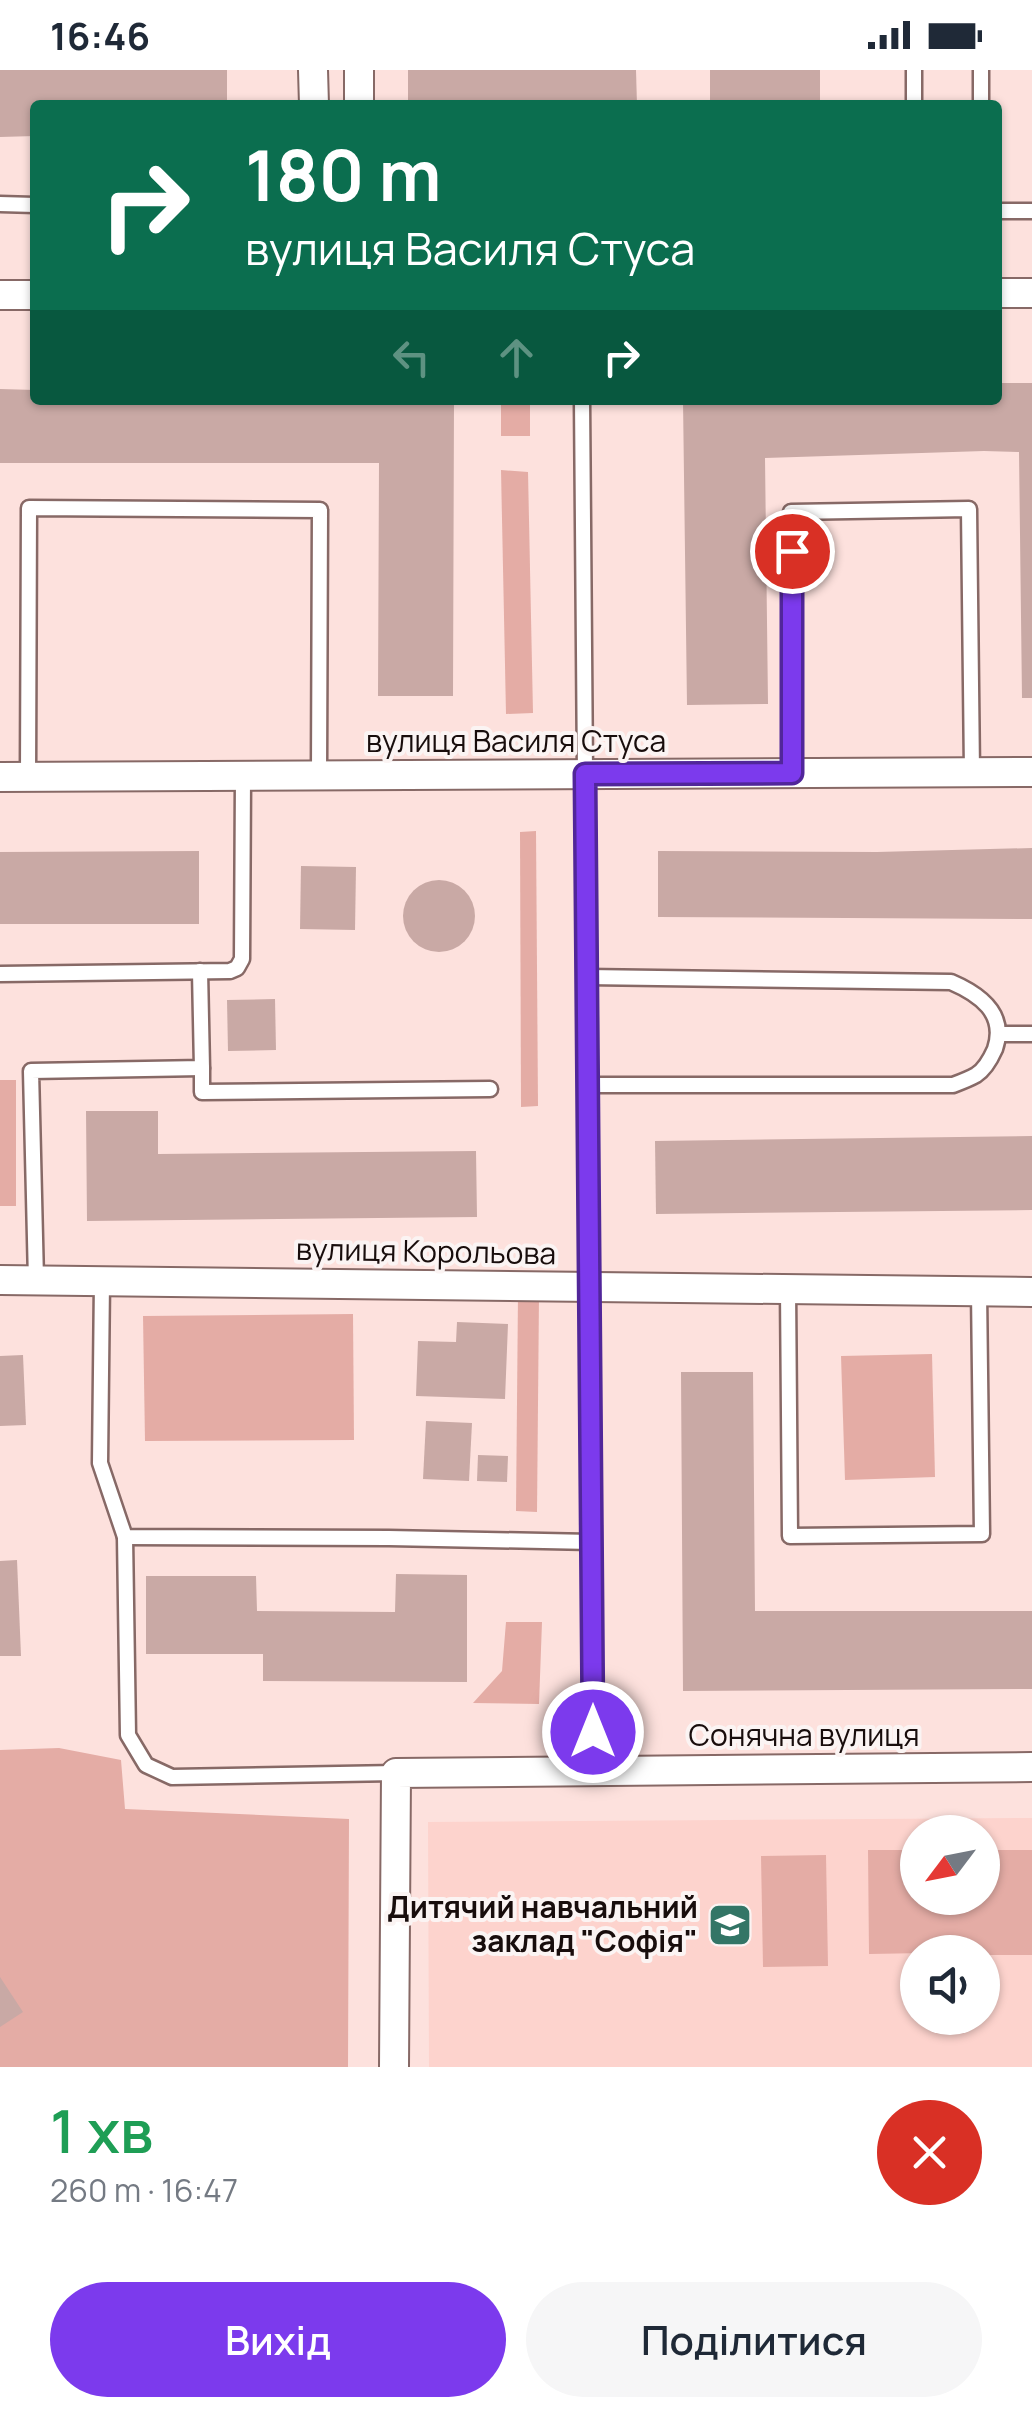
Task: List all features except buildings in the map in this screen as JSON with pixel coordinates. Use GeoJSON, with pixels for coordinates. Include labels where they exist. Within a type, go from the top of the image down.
{"type":"FeatureCollection","features":[{"type":"Feature","properties":{"kind":"street"},"geometry":{"type":"LineString","coordinates":[[313,70],[314,100]]}},
{"type":"Feature","properties":{"kind":"street"},"geometry":{"type":"LineString","coordinates":[[359,70],[359,100]]}},
{"type":"Feature","properties":{"kind":"street"},"geometry":{"type":"LineString","coordinates":[[1002,293],[1032,293]]}},
{"type":"Feature","properties":{"kind":"street"},"geometry":{"type":"LineString","coordinates":[[0,295],[30,295]]}},
{"type":"Feature","properties":{"kind":"street","name":"вулиця Василя Стуса"},"geometry":{"type":"LineString","coordinates":[[14,777],[1032,772]]}},
{"type":"Feature","properties":{"kind":"street","name":"вулиця Корольова"},"geometry":{"type":"LineString","coordinates":[[0,1280],[1032,1292]]}},
{"type":"Feature","properties":{"kind":"street","name":"Сонячна вулиця"},"geometry":{"type":"LineString","coordinates":[[396,1773],[1032,1767]]}},
{"type":"Feature","properties":{"kind":"street"},"geometry":{"type":"LineString","coordinates":[[394,2067],[396,1773]]}},
{"type":"Feature","properties":{"kind":"lane"},"geometry":{"type":"LineString","coordinates":[[914,70],[914,100]]}},
{"type":"Feature","properties":{"kind":"lane"},"geometry":{"type":"LineString","coordinates":[[981,70],[981,100]]}},
{"type":"Feature","properties":{"kind":"lane"},"geometry":{"type":"LineString","coordinates":[[0,204],[30,205]]}},
{"type":"Feature","properties":{"kind":"lane"},"geometry":{"type":"LineString","coordinates":[[1002,211],[1032,211]]}},
{"type":"Feature","properties":{"kind":"lane"},"geometry":{"type":"LineString","coordinates":[[582,405],[593,1770]]}},
{"type":"Feature","properties":{"kind":"lane"},"geometry":{"type":"LineString","coordinates":[[14,777],[29,508],[320,510],[319,776]]}},
{"type":"Feature","properties":{"kind":"lane"},"geometry":{"type":"LineString","coordinates":[[792,773],[792,512],[969,509],[972,772]]}},
{"type":"Feature","properties":{"kind":"lane"},"geometry":{"type":"LineString","coordinates":[[0,974],[237,968],[242,959],[244,776]]}},
{"type":"Feature","properties":{"kind":"lane"},"geometry":{"type":"LineString","coordinates":[[200,971],[202,1092],[490,1089]]}},
{"type":"Feature","properties":{"kind":"lane"},"geometry":{"type":"LineString","coordinates":[[587,978],[951,982],[974,992],[992,1010],[999,1034],[993,1054],[980,1073],[953,1085],[588,1085]]}},
{"type":"Feature","properties":{"kind":"lane"},"geometry":{"type":"LineString","coordinates":[[999,1034],[1032,1034]]}},
{"type":"Feature","properties":{"kind":"lane"},"geometry":{"type":"LineString","coordinates":[[36,1280],[31,1070],[202,1068]]}},
{"type":"Feature","properties":{"kind":"lane"},"geometry":{"type":"LineString","coordinates":[[102,1281],[100,1463],[125,1538],[128,1735],[146,1765],[172,1777],[396,1773]]}},
{"type":"Feature","properties":{"kind":"lane"},"geometry":{"type":"LineString","coordinates":[[788,1289],[790,1536],[982,1534],[979,1291]]}},
{"type":"Feature","properties":{"kind":"lane"},"geometry":{"type":"LineString","coordinates":[[125,1538],[592,1542]]}},
{"type":"Feature","properties":{"kind":"shaded area"},"geometry":{"type":"Polygon","coordinates":[[[501,405],[530,405],[530,436],[501,436],[501,405]]]}},
{"type":"Feature","properties":{"kind":"shaded area"},"geometry":{"type":"Polygon","coordinates":[[[501,470],[528,472],[533,713],[506,714],[501,470]]]}},
{"type":"Feature","properties":{"kind":"shaded area"},"geometry":{"type":"Polygon","coordinates":[[[536,831],[538,1106],[521,1107],[520,832],[536,831]]]}},
{"type":"Feature","properties":{"kind":"shaded area"},"geometry":{"type":"Polygon","coordinates":[[[0,1080],[16,1080],[16,1206],[0,1206],[0,1080]]]}},
{"type":"Feature","properties":{"kind":"shaded area"},"geometry":{"type":"Polygon","coordinates":[[[518,1294],[539,1295],[537,1512],[516,1511],[518,1294]]]}},
{"type":"Feature","properties":{"kind":"shaded area"},"geometry":{"type":"Polygon","coordinates":[[[353,1314],[354,1440],[145,1441],[143,1316],[353,1314]]]}},
{"type":"Feature","properties":{"kind":"shaded area"},"geometry":{"type":"Polygon","coordinates":[[[932,1354],[935,1477],[845,1480],[841,1356],[932,1354]]]}},
{"type":"Feature","properties":{"kind":"shaded area"},"geometry":{"type":"Polygon","coordinates":[[[506,1622],[542,1622],[539,1704],[473,1703],[502,1671],[506,1622]]]}},
{"type":"Feature","properties":{"kind":"shaded area"},"geometry":{"type":"Polygon","coordinates":[[[59,1748],[121,1760],[125,1809],[349,1819],[348,2067],[0,2067],[0,1750],[59,1748]]]}},
{"type":"Feature","properties":{"kind":"shaded area","name":"Дитячий навчальний заклад \"Софія\""},"geometry":{"type":"Polygon","coordinates":[[[1000,1818],[1032,1818],[1032,2067],[429,2067],[428,1822],[900,1819],[900,1915],[1000,1915],[1000,1818]]]}},
{"type":"Feature","properties":{"kind":"shaded area"},"geometry":{"type":"Polygon","coordinates":[[[868,1850],[900,1850],[900,1915],[1000,1915],[1000,1850],[1032,1850],[1032,1955],[1000,1955],[1000,1935],[900,1935],[900,1953],[869,1954],[868,1850]]]}},
{"type":"Feature","properties":{"kind":"shaded area"},"geometry":{"type":"Polygon","coordinates":[[[826,1855],[828,1966],[763,1967],[761,1856],[826,1855]]]}},
{"type":"Feature","properties":{"kind":"place","name":"Дитячий навчальний заклад \"Софія\""},"geometry":{"type":"Point","coordinates":[730,1925]}},
{"type":"Feature","properties":{"kind":"route"},"geometry":{"type":"LineString","coordinates":[[593,1732],[585,774],[792,773],[792,551]]}}]}
